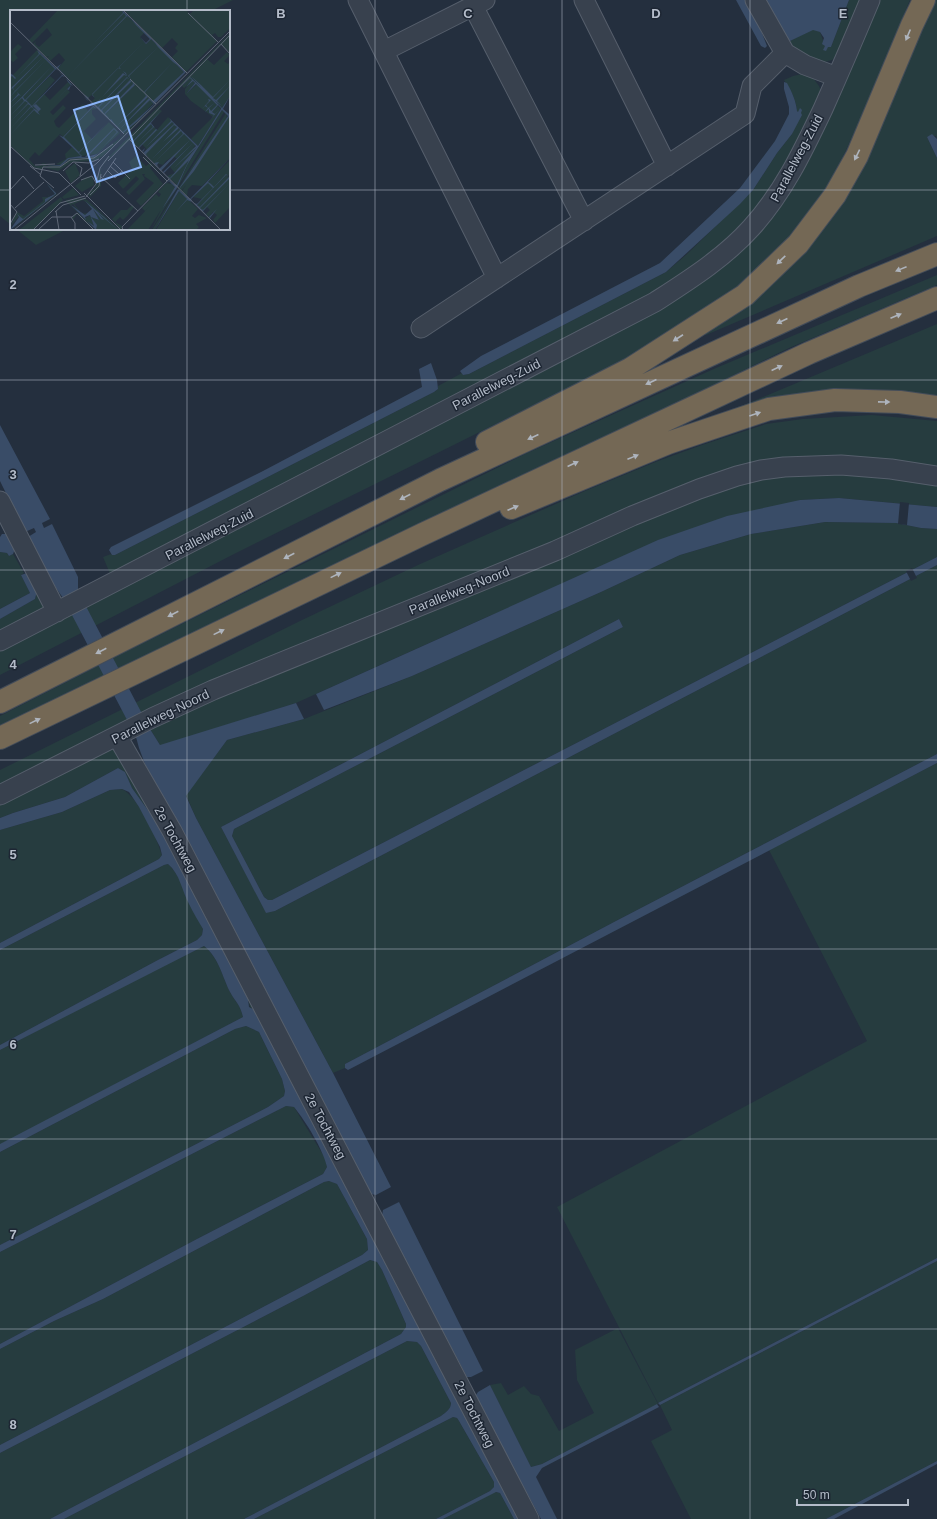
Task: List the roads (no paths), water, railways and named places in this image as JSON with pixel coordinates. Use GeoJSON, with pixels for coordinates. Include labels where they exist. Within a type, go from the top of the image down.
{"type":"FeatureCollection","features":[{"type":"Feature","properties":{"kind":"highway"},"geometry":{"type":"LineString","coordinates":[[440,480],[464,454],[630,369],[745,295],[798,244],[835,195],[857,156],[912,24],[924,0]]}},
{"type":"Feature","properties":{"kind":"highway"},"geometry":{"type":"LineString","coordinates":[[0,702],[440,480],[858,286],[937,254]]}},
{"type":"Feature","properties":{"kind":"highway"},"geometry":{"type":"LineString","coordinates":[[0,738],[423,534],[810,353],[937,298]]}},
{"type":"Feature","properties":{"kind":"highway"},"geometry":{"type":"LineString","coordinates":[[423,534],[454,533],[668,443],[769,409],[835,400],[900,402],[937,407]]}},
{"type":"Feature","properties":{"kind":"street"},"geometry":{"type":"LineString","coordinates":[[358,0],[497,278]]}},
{"type":"Feature","properties":{"kind":"street"},"geometry":{"type":"LineString","coordinates":[[584,0],[667,166]]}},
{"type":"Feature","properties":{"kind":"street"},"geometry":{"type":"LineString","coordinates":[[755,0],[785,53],[805,66],[837,77]]}},
{"type":"Feature","properties":{"kind":"street","name":"Parallelweg-Zuid"},"geometry":{"type":"LineString","coordinates":[[0,641],[655,302],[705,269],[750,229],[769,208],[786,183],[812,132],[870,0]]}},
{"type":"Feature","properties":{"kind":"street"},"geometry":{"type":"LineString","coordinates":[[384,51],[479,3],[584,221]]}},
{"type":"Feature","properties":{"kind":"street"},"geometry":{"type":"LineString","coordinates":[[421,328],[745,114],[752,86],[785,53]]}},
{"type":"Feature","properties":{"kind":"street","name":"Parallelweg-Noord"},"geometry":{"type":"LineString","coordinates":[[0,795],[152,718],[213,690],[555,551],[632,516],[699,489],[737,476],[761,470],[784,467],[829,465],[860,466],[937,476]]}},
{"type":"Feature","properties":{"kind":"street"},"geometry":{"type":"LineString","coordinates":[[0,501],[61,610]]}},
{"type":"Feature","properties":{"kind":"street","name":"2e Tochtweg"},"geometry":{"type":"LineString","coordinates":[[122,734],[529,1519]]}},
{"type":"Feature","properties":{"kind":"water"},"geometry":{"type":"Polygon","coordinates":[[[736,0],[746,0],[760,28],[767,46],[765,48],[761,46],[736,0]]]}},
{"type":"Feature","properties":{"kind":"water"},"geometry":{"type":"Polygon","coordinates":[[[764,0],[849,0],[831,47],[828,47],[826,51],[823,50],[825,46],[822,44],[824,38],[820,32],[813,30],[790,41],[784,38],[764,0]]]}},
{"type":"Feature","properties":{"kind":"water"},"geometry":{"type":"Polygon","coordinates":[[[784,82],[787,83],[792,93],[797,111],[798,112],[800,108],[802,110],[802,115],[792,134],[777,153],[753,190],[740,204],[666,272],[469,374],[463,375],[460,371],[481,356],[660,263],[740,188],[775,141],[789,114],[784,82]]]}},
{"type":"Feature","properties":{"kind":"water"},"geometry":{"type":"Polygon","coordinates":[[[932,134],[937,139],[937,158],[927,137],[932,134]]]}},
{"type":"Feature","properties":{"kind":"water"},"geometry":{"type":"Polygon","coordinates":[[[431,363],[437,380],[438,389],[434,392],[115,555],[112,555],[109,550],[111,547],[263,471],[422,387],[419,369],[431,363]]]}},
{"type":"Feature","properties":{"kind":"water"},"geometry":{"type":"Polygon","coordinates":[[[0,425],[50,519],[42,523],[44,528],[52,524],[78,577],[78,591],[150,729],[160,745],[296,703],[304,719],[227,740],[186,796],[196,818],[333,1073],[391,1187],[376,1195],[371,1194],[145,764],[136,737],[63,598],[28,537],[36,532],[34,528],[25,532],[0,481],[0,425]]]}},
{"type":"Feature","properties":{"kind":"water"},"geometry":{"type":"Polygon","coordinates":[[[839,498],[937,507],[937,529],[921,528],[896,523],[825,522],[751,534],[680,555],[601,592],[412,676],[324,710],[316,694],[658,540],[727,516],[800,500],[839,498]]]}},
{"type":"Feature","properties":{"kind":"water"},"geometry":{"type":"Polygon","coordinates":[[[2,534],[6,534],[15,549],[13,554],[9,556],[7,553],[0,552],[0,537],[2,534]]]}},
{"type":"Feature","properties":{"kind":"water"},"geometry":{"type":"Polygon","coordinates":[[[937,557],[937,565],[275,911],[266,913],[221,827],[619,619],[623,627],[234,829],[232,836],[264,897],[268,900],[272,900],[937,557]]]}},
{"type":"Feature","properties":{"kind":"water"},"geometry":{"type":"Polygon","coordinates":[[[27,573],[37,591],[35,599],[0,619],[0,609],[30,593],[21,575],[27,573]]]}},
{"type":"Feature","properties":{"kind":"water"},"geometry":{"type":"Polygon","coordinates":[[[937,754],[937,763],[348,1070],[345,1068],[345,1064],[937,754]]]}},
{"type":"Feature","properties":{"kind":"water"},"geometry":{"type":"Polygon","coordinates":[[[118,768],[125,772],[132,788],[160,827],[248,999],[249,1007],[255,1010],[519,1519],[514,1519],[500,1493],[496,1492],[443,1519],[436,1519],[490,1491],[494,1487],[494,1482],[459,1421],[457,1418],[453,1417],[254,1519],[244,1519],[441,1416],[448,1410],[451,1403],[421,1346],[417,1342],[407,1341],[64,1519],[50,1519],[401,1334],[406,1327],[406,1324],[382,1270],[377,1262],[370,1260],[0,1453],[0,1445],[362,1255],[368,1250],[367,1239],[337,1184],[329,1181],[324,1182],[103,1299],[54,1321],[0,1349],[0,1344],[195,1240],[323,1174],[327,1167],[318,1144],[304,1120],[294,1107],[286,1106],[0,1252],[0,1245],[268,1107],[284,1096],[285,1091],[282,1079],[259,1032],[246,1026],[235,1029],[0,1152],[0,1144],[243,1017],[241,1009],[230,992],[217,962],[204,946],[0,1050],[0,1045],[197,940],[202,935],[203,929],[189,904],[178,878],[168,864],[0,950],[0,943],[159,859],[162,855],[160,847],[139,807],[129,792],[122,789],[110,790],[62,812],[0,830],[0,818],[65,797],[118,768]]]}},
{"type":"Feature","properties":{"kind":"water"},"geometry":{"type":"Polygon","coordinates":[[[399,1202],[483,1371],[471,1377],[467,1377],[382,1216],[383,1210],[399,1202]]]}},
{"type":"Feature","properties":{"kind":"water"},"geometry":{"type":"Polygon","coordinates":[[[937,1258],[937,1261],[660,1405],[658,1403],[937,1258]]]}},
{"type":"Feature","properties":{"kind":"water"},"geometry":{"type":"Polygon","coordinates":[[[490,1385],[531,1467],[542,1464],[657,1404],[659,1407],[542,1468],[536,1477],[557,1519],[541,1519],[484,1414],[476,1395],[478,1392],[490,1385]]]}},
{"type":"Feature","properties":{"kind":"water"},"geometry":{"type":"Polygon","coordinates":[[[937,1461],[937,1464],[834,1519],[826,1519],[937,1461]]]}}]}
